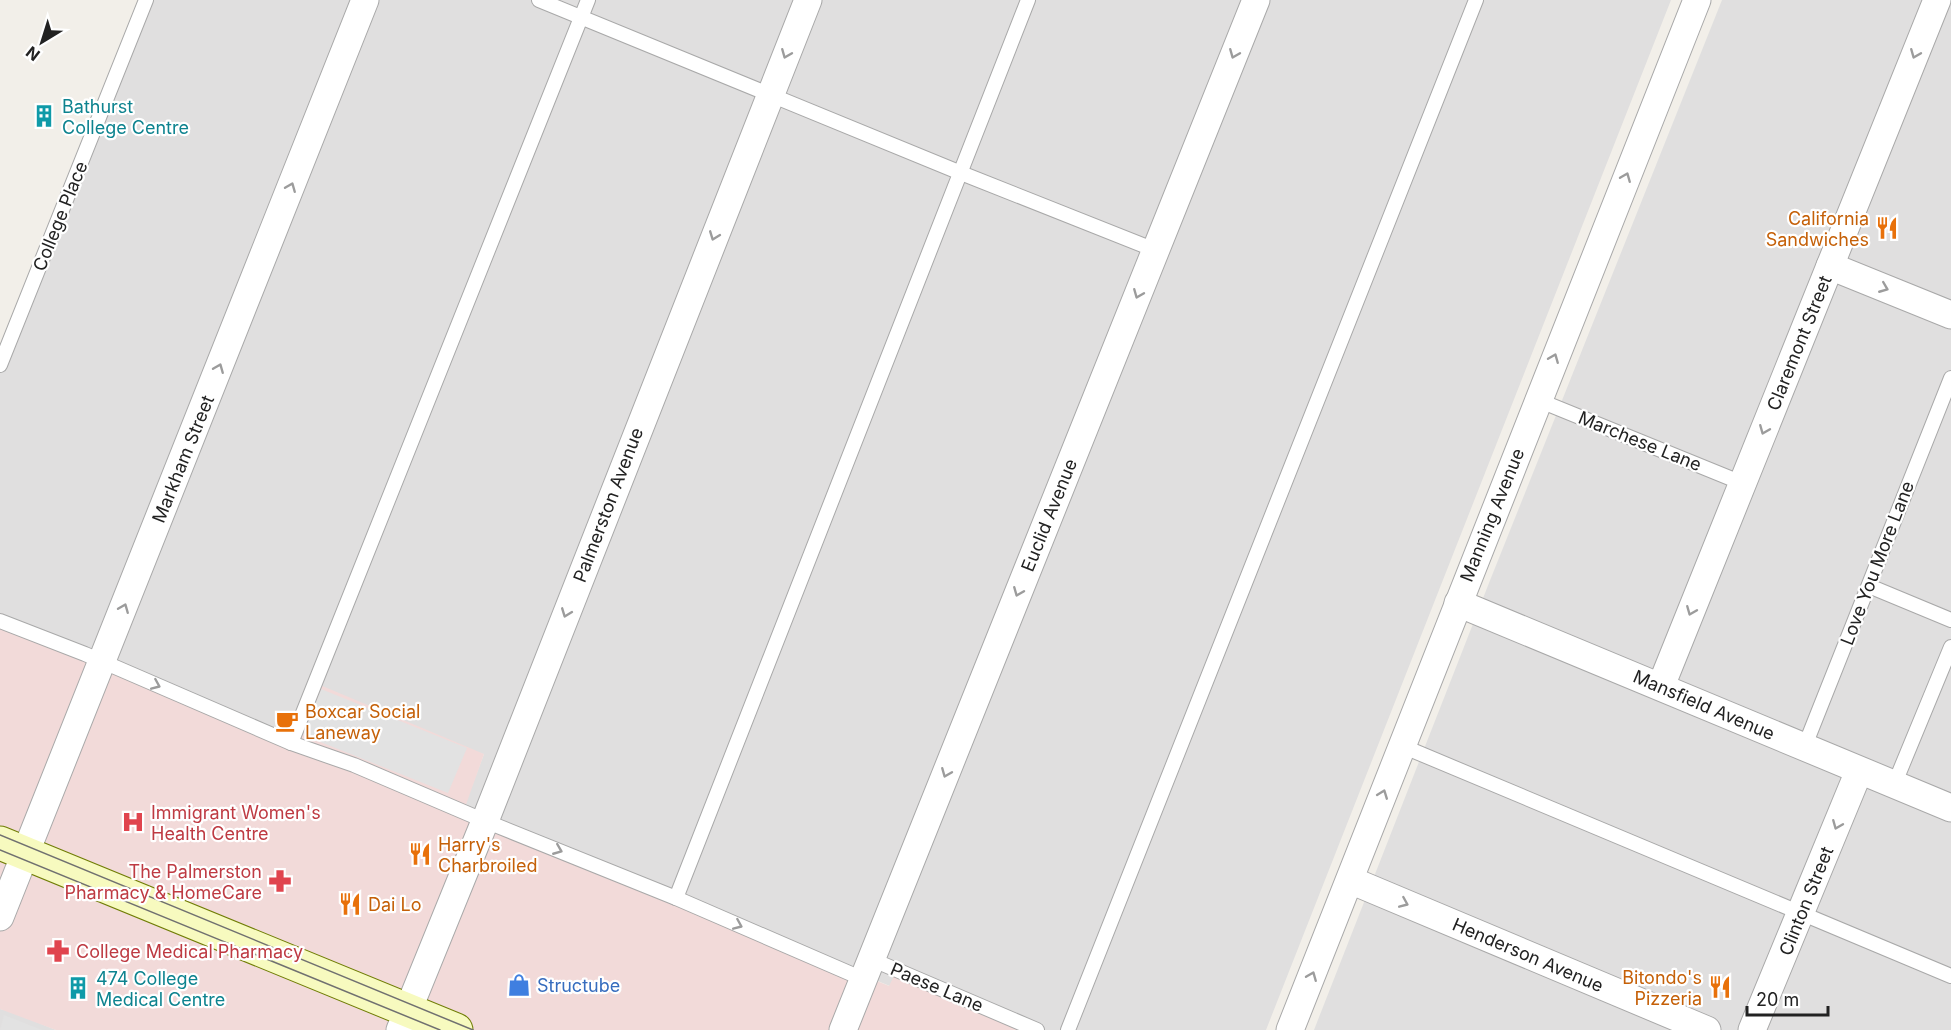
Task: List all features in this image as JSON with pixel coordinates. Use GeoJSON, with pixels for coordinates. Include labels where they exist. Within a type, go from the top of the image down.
{"type":"FeatureCollection","features":[{"type":"Feature","properties":{"kind":"main road"},"geometry":{"type":"LineString","coordinates":[[13,848],[404,1020],[456,1030]]}},
{"type":"Feature","properties":{"kind":"street","name":"Markham Street"},"geometry":{"type":"LineString","coordinates":[[0,917],[13,848],[103,662],[365,0]]}},
{"type":"Feature","properties":{"kind":"street","name":"Palmerston Avenue"},"geometry":{"type":"LineString","coordinates":[[404,1020],[808,0]]}},
{"type":"Feature","properties":{"kind":"street","name":"Euclid Avenue"},"geometry":{"type":"LineString","coordinates":[[843,1030],[1256,0]]}},
{"type":"Feature","properties":{"kind":"street","name":"Manning Avenue"},"geometry":{"type":"LineString","coordinates":[[1290,1030],[1697,0]]}},
{"type":"Feature","properties":{"kind":"street","name":"Claremont Street"},"geometry":{"type":"LineString","coordinates":[[1661,686],[1937,0]]}},
{"type":"Feature","properties":{"kind":"street"},"geometry":{"type":"LineString","coordinates":[[1830,266],[1951,315]]}},
{"type":"Feature","properties":{"kind":"street","name":"Mansfield Avenue"},"geometry":{"type":"LineString","coordinates":[[1458,603],[1951,808]]}},
{"type":"Feature","properties":{"kind":"street","name":"Clinton Street"},"geometry":{"type":"LineString","coordinates":[[1752,1030],[1859,771]]}},
{"type":"Feature","properties":{"kind":"street","name":"Henderson Avenue"},"geometry":{"type":"LineString","coordinates":[[1350,880],[1707,1030]]}},
{"type":"Feature","properties":{"kind":"lane","name":"College Place"},"geometry":{"type":"LineString","coordinates":[[0,365],[146,0]]}},
{"type":"Feature","properties":{"kind":"lane"},"geometry":{"type":"LineString","coordinates":[[539,0],[1155,250]]}},
{"type":"Feature","properties":{"kind":"lane"},"geometry":{"type":"LineString","coordinates":[[291,743],[588,0]]}},
{"type":"Feature","properties":{"kind":"lane"},"geometry":{"type":"LineString","coordinates":[[676,898],[1028,0]]}},
{"type":"Feature","properties":{"kind":"lane"},"geometry":{"type":"LineString","coordinates":[[1068,1030],[1476,0]]}},
{"type":"Feature","properties":{"kind":"lane","name":"Love You More Lane"},"geometry":{"type":"LineString","coordinates":[[1804,748],[1951,378]]}},
{"type":"Feature","properties":{"kind":"lane","name":"Marchese Lane"},"geometry":{"type":"LineString","coordinates":[[1538,400],[1742,483]]}},
{"type":"Feature","properties":{"kind":"lane"},"geometry":{"type":"LineString","coordinates":[[1869,585],[1951,620]]}},
{"type":"Feature","properties":{"kind":"lane","name":"Paese Lane"},"geometry":{"type":"LineString","coordinates":[[0,621],[103,662],[291,743],[354,765],[484,821],[676,898],[1037,1030]]}},
{"type":"Feature","properties":{"kind":"lane"},"geometry":{"type":"LineString","coordinates":[[1894,785],[1951,647]]}},
{"type":"Feature","properties":{"kind":"lane"},"geometry":{"type":"LineString","coordinates":[[1402,746],[1951,976]]}},
{"type":"Feature","properties":{"kind":"shaded area"},"geometry":{"type":"Polygon","coordinates":[[[142,0],[1671,0],[1266,1030],[1029,1030],[894,976],[890,986],[462,812],[484,754],[300,739],[0,613],[0,353],[142,0]]]}},
{"type":"Feature","properties":{"kind":"shaded area"},"geometry":{"type":"Polygon","coordinates":[[[1722,0],[1951,0],[1951,1030],[1314,1030],[1489,583],[1722,0]]]}},
{"type":"Feature","properties":{"kind":"shaded area"},"geometry":{"type":"Polygon","coordinates":[[[0,613],[299,739],[320,685],[484,754],[463,813],[889,986],[894,976],[1029,1030],[56,1030],[0,1009],[0,613]]]}},
{"type":"Feature","properties":{"kind":"shaded area"},"geometry":{"type":"Polygon","coordinates":[[[321,689],[467,748],[448,793],[303,735],[321,689]]]}},
{"type":"Feature","properties":{"kind":"shaded area"},"geometry":{"type":"Polygon","coordinates":[[[0,1009],[9,1011],[56,1030],[0,1030],[0,1009]]]}},
{"type":"Feature","properties":{"kind":"shaded area"},"geometry":{"type":"Polygon","coordinates":[[[4,1015],[42,1030],[0,1030],[4,1015]]]}},
{"type":"Feature","properties":{"kind":"tram line"},"geometry":{"type":"LineString","coordinates":[[0,835],[473,1030]]}},
{"type":"Feature","properties":{"kind":"tram line"},"geometry":{"type":"LineString","coordinates":[[0,850],[440,1030]]}},
{"type":"Feature","properties":{"kind":"place","name":"Bathurst College Centre"},"geometry":{"type":"Point","coordinates":[44,116]}},
{"type":"Feature","properties":{"kind":"place","name":"California Sandwiches"},"geometry":{"type":"Point","coordinates":[1887,228]}},
{"type":"Feature","properties":{"kind":"place","name":"Boxcar Social Laneway"},"geometry":{"type":"Point","coordinates":[287,721]}},
{"type":"Feature","properties":{"kind":"place","name":"Immigrant Women's Health Centre"},"geometry":{"type":"Point","coordinates":[133,822]}},
{"type":"Feature","properties":{"kind":"place","name":"Harry's Charbroiled"},"geometry":{"type":"Point","coordinates":[420,854]}},
{"type":"Feature","properties":{"kind":"place","name":"The Palmerston Pharmacy & HomeCare"},"geometry":{"type":"Point","coordinates":[280,881]}},
{"type":"Feature","properties":{"kind":"place","name":"Dai Lo"},"geometry":{"type":"Point","coordinates":[350,904]}},
{"type":"Feature","properties":{"kind":"place","name":"College Medical Pharmacy"},"geometry":{"type":"Point","coordinates":[58,951]}},
{"type":"Feature","properties":{"kind":"place","name":"Structube"},"geometry":{"type":"Point","coordinates":[519,985]}},
{"type":"Feature","properties":{"kind":"place","name":"Bitondo's Pizzeria"},"geometry":{"type":"Point","coordinates":[1720,987]}},
{"type":"Feature","properties":{"kind":"place","name":"474 College Medical Centre"},"geometry":{"type":"Point","coordinates":[78,988]}}]}
